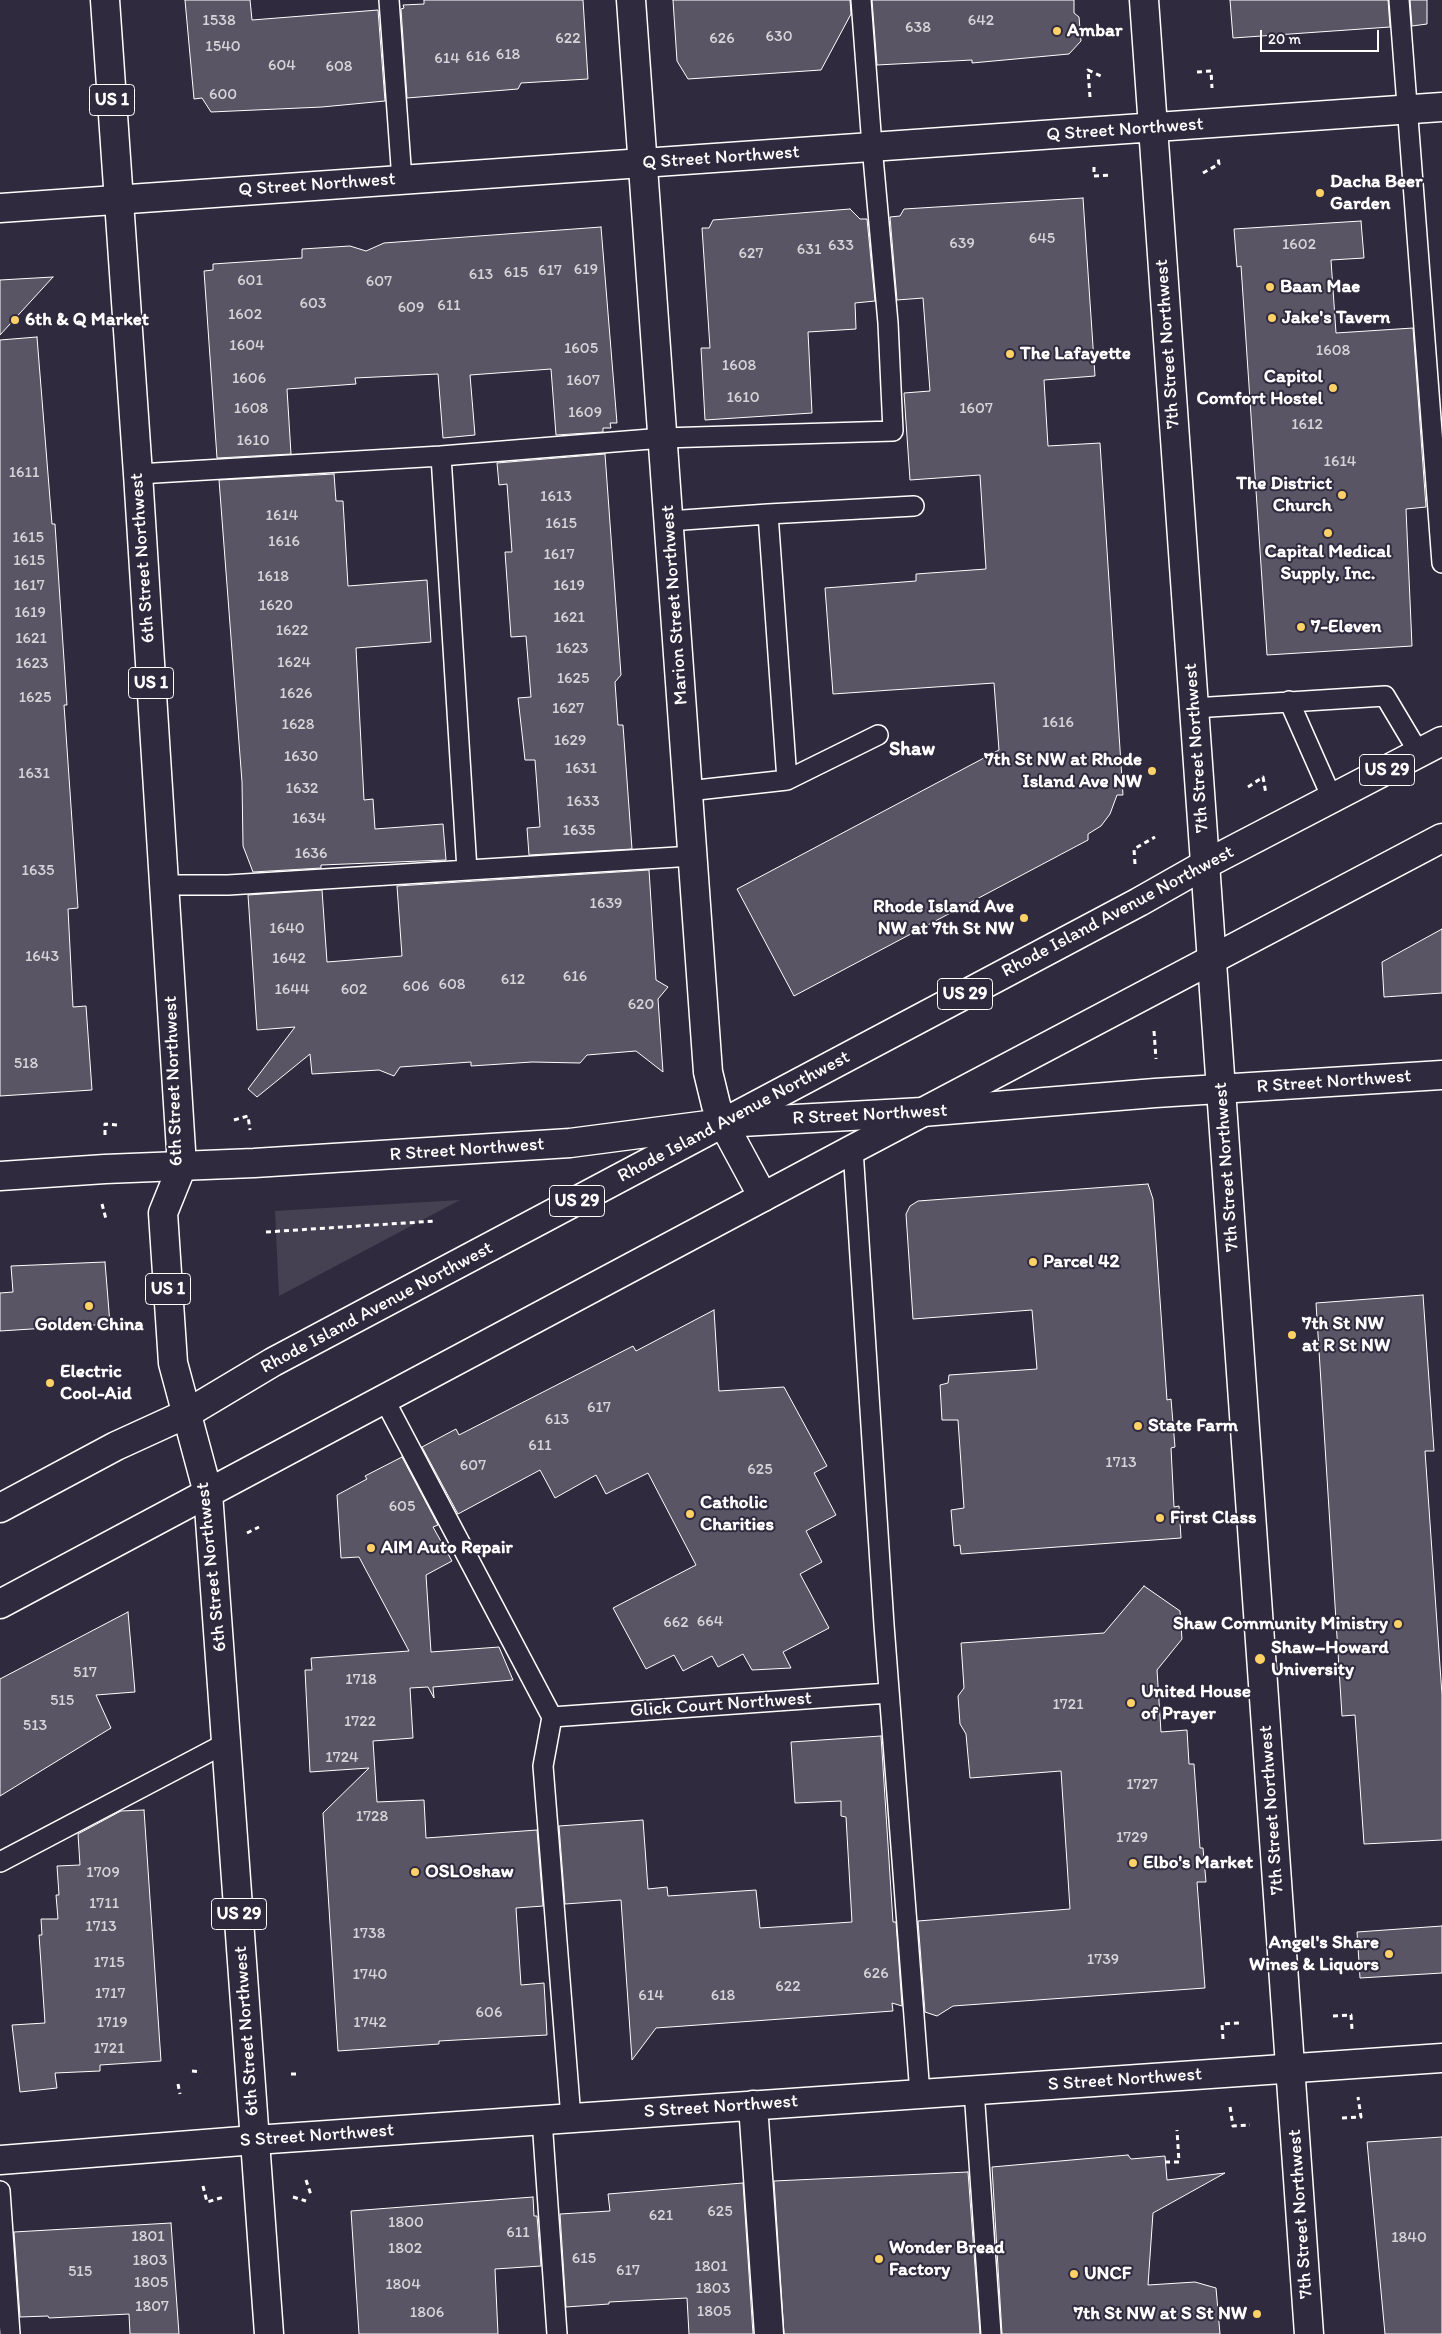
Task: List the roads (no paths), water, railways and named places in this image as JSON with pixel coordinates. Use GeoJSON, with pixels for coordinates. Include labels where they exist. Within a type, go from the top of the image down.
{"type":"FeatureCollection","features":[{"type":"Feature","properties":{"kind":"main road","name":"6th Street Northwest"},"geometry":{"type":"LineString","coordinates":[[105,0],[138,474],[182,1166],[163,1213],[172,1363],[208,1493],[228,1742],[232,1836],[269,2334]]}},
{"type":"Feature","properties":{"kind":"main road","name":"Marion Street Northwest"},"geometry":{"type":"LineString","coordinates":[[631,0],[708,1072],[716,1105],[723,1123],[764,1197]]}},
{"type":"Feature","properties":{"kind":"main road","name":"7th Street Northwest"},"geometry":{"type":"LineString","coordinates":[[1144,0],[1309,2334]]}},
{"type":"Feature","properties":{"kind":"main road","name":"Q Street Northwest"},"geometry":{"type":"LineString","coordinates":[[0,208],[1442,107]]}},
{"type":"Feature","properties":{"kind":"main road","name":"Rhode Island Avenue Northwest"},"geometry":{"type":"LineString","coordinates":[[0,1508],[116,1446],[186,1414],[273,1362],[1206,864],[1431,747]]}},
{"type":"Feature","properties":{"kind":"main road"},"geometry":{"type":"LineString","coordinates":[[0,1604],[922,1112],[1442,838]]}},
{"type":"Feature","properties":{"kind":"main road","name":"R Street Northwest"},"geometry":{"type":"LineString","coordinates":[[0,1176],[105,1168],[182,1166],[570,1143],[723,1123],[922,1112],[1442,1075]]}},
{"type":"Feature","properties":{"kind":"main road","name":"S Street Northwest"},"geometry":{"type":"LineString","coordinates":[[0,2160],[255,2140],[1442,2058]]}},
{"type":"Feature","properties":{"kind":"main road"},"geometry":{"type":"LineString","coordinates":[[753,2105],[769,2334]]}},
{"type":"Feature","properties":{"kind":"lane"},"geometry":{"type":"LineString","coordinates":[[388,0],[402,180]]}},
{"type":"Feature","properties":{"kind":"lane"},"geometry":{"type":"LineString","coordinates":[[138,474],[440,456],[663,438],[893,431],[888,323],[861,0]]}},
{"type":"Feature","properties":{"kind":"lane"},"geometry":{"type":"LineString","coordinates":[[1399,0],[1442,563]]}},
{"type":"Feature","properties":{"kind":"lane"},"geometry":{"type":"LineString","coordinates":[[440,456],[467,870]]}},
{"type":"Feature","properties":{"kind":"lane"},"geometry":{"type":"LineString","coordinates":[[669,521],[914,506]]}},
{"type":"Feature","properties":{"kind":"lane"},"geometry":{"type":"LineString","coordinates":[[768,514],[787,780]]}},
{"type":"Feature","properties":{"kind":"lane"},"geometry":{"type":"LineString","coordinates":[[1194,708],[1384,696],[1431,747]]}},
{"type":"Feature","properties":{"kind":"lane"},"geometry":{"type":"LineString","coordinates":[[1288,701],[1332,798]]}},
{"type":"Feature","properties":{"kind":"lane"},"geometry":{"type":"LineString","coordinates":[[688,791],[787,780],[878,735]]}},
{"type":"Feature","properties":{"kind":"lane"},"geometry":{"type":"LineString","coordinates":[[164,885],[228,885],[693,856]]}},
{"type":"Feature","properties":{"kind":"lane"},"geometry":{"type":"LineString","coordinates":[[853,1149],[889,1693],[920,2094]]}},
{"type":"Feature","properties":{"kind":"lane"},"geometry":{"type":"LineString","coordinates":[[384,1399],[552,1717],[544,1766],[571,2118]]}},
{"type":"Feature","properties":{"kind":"lane","name":"Glick Court Northwest"},"geometry":{"type":"LineString","coordinates":[[552,1717],[889,1693]]}},
{"type":"Feature","properties":{"kind":"lane"},"geometry":{"type":"LineString","coordinates":[[0,1862],[228,1742]]}},
{"type":"Feature","properties":{"kind":"lane"},"geometry":{"type":"LineString","coordinates":[[974,2090],[991,2334]]}},
{"type":"Feature","properties":{"kind":"lane"},"geometry":{"type":"LineString","coordinates":[[542,2120],[557,2334]]}},
{"type":"Feature","properties":{"kind":"lane"},"geometry":{"type":"LineString","coordinates":[[0,2190],[10,2334]]}},
{"type":"Feature","properties":{"kind":"place","name":"Ambar"},"geometry":{"type":"Point","coordinates":[1057,31]}},
{"type":"Feature","properties":{"kind":"place","name":"Dacha Beer Garden"},"geometry":{"type":"Point","coordinates":[1320,193]}},
{"type":"Feature","properties":{"kind":"place","name":"Baan Mae"},"geometry":{"type":"Point","coordinates":[1270,287]}},
{"type":"Feature","properties":{"kind":"place","name":"Jake's Tavern"},"geometry":{"type":"Point","coordinates":[1272,318]}},
{"type":"Feature","properties":{"kind":"place","name":"6th & Q Market"},"geometry":{"type":"Point","coordinates":[15,320]}},
{"type":"Feature","properties":{"kind":"place","name":"The Lafayette"},"geometry":{"type":"Point","coordinates":[1010,354]}},
{"type":"Feature","properties":{"kind":"place","name":"Capitol Comfort Hostel"},"geometry":{"type":"Point","coordinates":[1333,388]}},
{"type":"Feature","properties":{"kind":"place","name":"The District Church"},"geometry":{"type":"Point","coordinates":[1342,495]}},
{"type":"Feature","properties":{"kind":"place","name":"Capital Medical Supply, Inc."},"geometry":{"type":"Point","coordinates":[1328,533]}},
{"type":"Feature","properties":{"kind":"place","name":"7-Eleven"},"geometry":{"type":"Point","coordinates":[1301,627]}},
{"type":"Feature","properties":{"kind":"place","name":"7th St NW at Rhode Island Ave NW"},"geometry":{"type":"Point","coordinates":[1152,771]}},
{"type":"Feature","properties":{"kind":"place","name":"Rhode Island Ave NW at 7th St NW"},"geometry":{"type":"Point","coordinates":[1024,918]}},
{"type":"Feature","properties":{"kind":"place","name":"Parcel 42"},"geometry":{"type":"Point","coordinates":[1033,1262]}},
{"type":"Feature","properties":{"kind":"place","name":"Golden China"},"geometry":{"type":"Point","coordinates":[89,1306]}},
{"type":"Feature","properties":{"kind":"place","name":"7th St NW at R St NW"},"geometry":{"type":"Point","coordinates":[1292,1335]}},
{"type":"Feature","properties":{"kind":"place","name":"Electric Cool-Aid"},"geometry":{"type":"Point","coordinates":[50,1383]}},
{"type":"Feature","properties":{"kind":"place","name":"State Farm"},"geometry":{"type":"Point","coordinates":[1138,1426]}},
{"type":"Feature","properties":{"kind":"place","name":"Catholic Charities"},"geometry":{"type":"Point","coordinates":[690,1514]}},
{"type":"Feature","properties":{"kind":"place","name":"First Class"},"geometry":{"type":"Point","coordinates":[1160,1518]}},
{"type":"Feature","properties":{"kind":"place","name":"AIM Auto Repair"},"geometry":{"type":"Point","coordinates":[371,1548]}},
{"type":"Feature","properties":{"kind":"place","name":"Shaw Community Ministry"},"geometry":{"type":"Point","coordinates":[1398,1624]}},
{"type":"Feature","properties":{"kind":"place","name":"Shaw–Howard University"},"geometry":{"type":"Point","coordinates":[1260,1659]}},
{"type":"Feature","properties":{"kind":"place","name":"United House of Prayer"},"geometry":{"type":"Point","coordinates":[1131,1703]}},
{"type":"Feature","properties":{"kind":"place","name":"Elbo's Market"},"geometry":{"type":"Point","coordinates":[1133,1863]}},
{"type":"Feature","properties":{"kind":"place","name":"OSLOshaw"},"geometry":{"type":"Point","coordinates":[415,1872]}},
{"type":"Feature","properties":{"kind":"place","name":"Angel's Share Wines & Liquors"},"geometry":{"type":"Point","coordinates":[1389,1954]}},
{"type":"Feature","properties":{"kind":"place","name":"Wonder Bread Factory"},"geometry":{"type":"Point","coordinates":[879,2259]}},
{"type":"Feature","properties":{"kind":"place","name":"UNCF"},"geometry":{"type":"Point","coordinates":[1074,2274]}},
{"type":"Feature","properties":{"kind":"place","name":"7th St NW at S St NW"},"geometry":{"type":"Point","coordinates":[1257,2314]}},
{"type":"Feature","properties":{"kind":"district","name":"Shaw"},"geometry":{"type":"Point","coordinates":[912,750]}}]}
